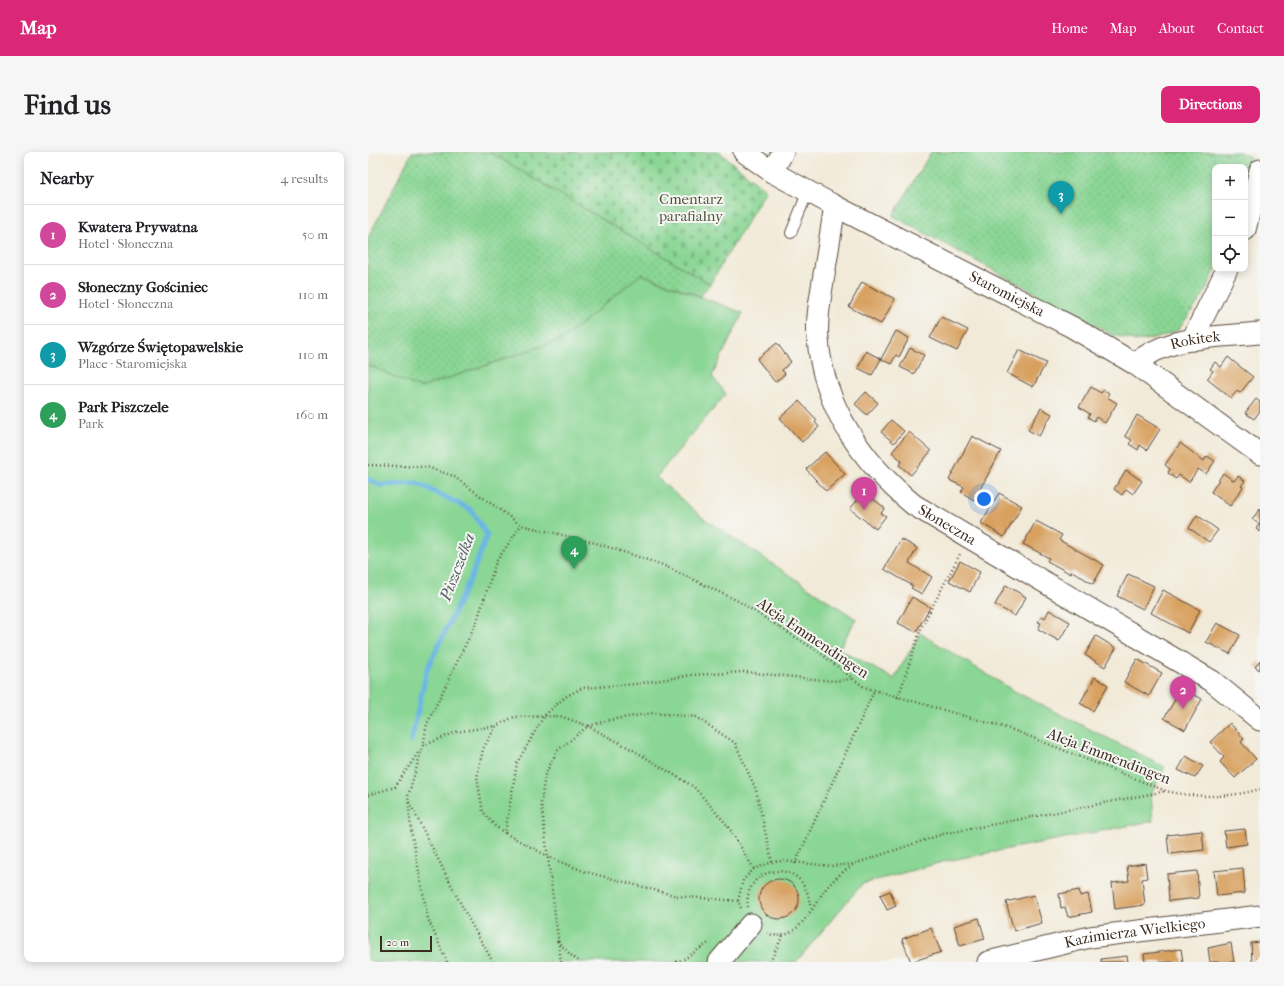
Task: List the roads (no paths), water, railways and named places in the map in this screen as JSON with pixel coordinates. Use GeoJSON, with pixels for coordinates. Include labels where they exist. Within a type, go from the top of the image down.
{"type":"FeatureCollection","features":[{"type":"Feature","properties":{"kind":"street","name":"Staromiejska"},"geometry":{"type":"LineString","coordinates":[[744,152],[772,172],[808,192],[1072,326],[1135,364],[1260,454]]}},
{"type":"Feature","properties":{"kind":"street"},"geometry":{"type":"LineString","coordinates":[[772,172],[783,152]]}},
{"type":"Feature","properties":{"kind":"street"},"geometry":{"type":"LineString","coordinates":[[1248,218],[1260,170]]}},
{"type":"Feature","properties":{"kind":"street","name":"Słoneczna"},"geometry":{"type":"LineString","coordinates":[[835,206],[818,311],[818,338],[821,363],[832,399],[846,429],[889,484],[914,505],[1212,681],[1260,720]]}},
{"type":"Feature","properties":{"kind":"street"},"geometry":{"type":"LineString","coordinates":[[1192,340],[1226,272]]}},
{"type":"Feature","properties":{"kind":"street","name":"Rokitek"},"geometry":{"type":"LineString","coordinates":[[1135,364],[1147,354],[1164,345],[1192,340],[1260,333]]}},
{"type":"Feature","properties":{"kind":"street","name":"Kazimierza Wielkiego"},"geometry":{"type":"LineString","coordinates":[[988,962],[1090,937],[1260,916]]}},
{"type":"Feature","properties":{"kind":"street"},"geometry":{"type":"LineString","coordinates":[[719,962],[752,924]]}},
{"type":"Feature","properties":{"kind":"lane"},"geometry":{"type":"LineString","coordinates":[[791,233],[808,192]]}},
{"type":"Feature","properties":{"kind":"waterway","name":"Piszczelka"},"geometry":{"type":"LineString","coordinates":[[368,479],[380,485],[417,483],[471,510],[487,535],[471,577],[427,669],[411,741]]}},
{"type":"Feature","properties":{"kind":"place","name":"Wzgórze Świętopawelskie"},"geometry":{"type":"Point","coordinates":[1061,214]}},
{"type":"Feature","properties":{"kind":"place","name":"Kwatera Prywatna"},"geometry":{"type":"Point","coordinates":[864,510]}},
{"type":"Feature","properties":{"kind":"place","name":"Park Piszczele"},"geometry":{"type":"Point","coordinates":[574,569]}},
{"type":"Feature","properties":{"kind":"place","name":"Słoneczny Gościniec"},"geometry":{"type":"Point","coordinates":[1183,709]}},
{"type":"Feature","properties":{"kind":"park label","name":"Cmentarz parafialny"},"geometry":{"type":"Point","coordinates":[691,208]}}]}
